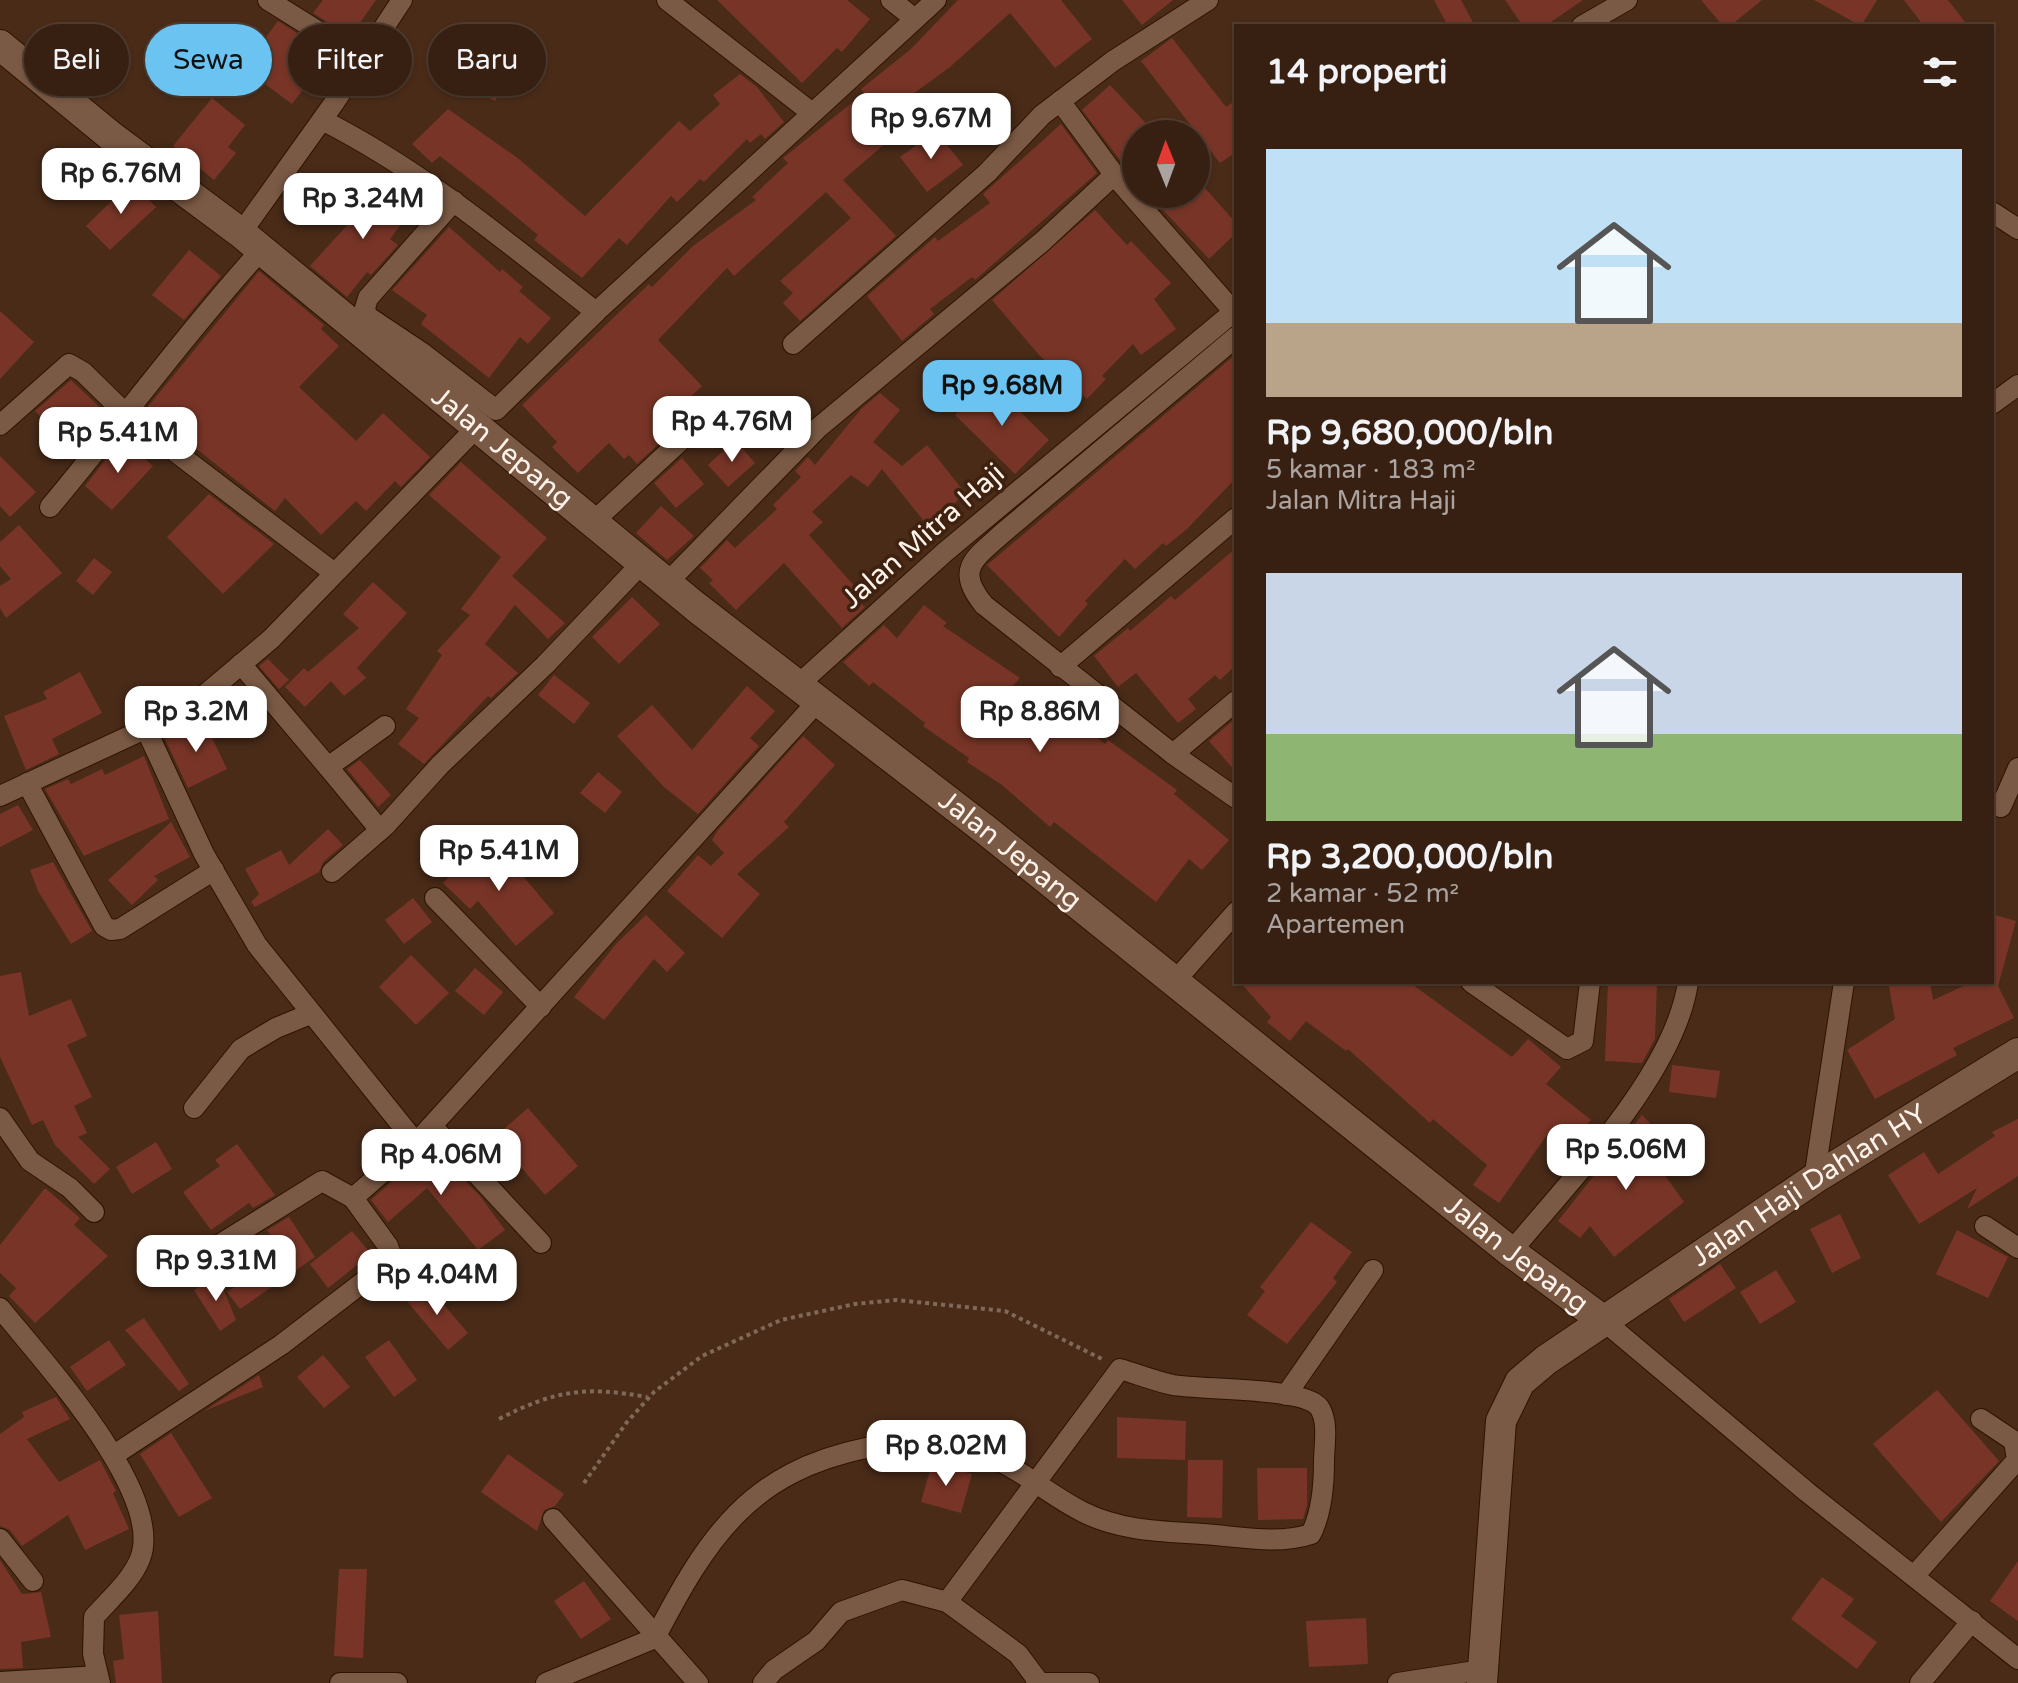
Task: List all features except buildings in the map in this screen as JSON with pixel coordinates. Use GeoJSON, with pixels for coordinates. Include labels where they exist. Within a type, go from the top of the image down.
{"type":"FeatureCollection","features":[{"type":"Feature","properties":{"kind":"street"},"geometry":{"type":"LineString","coordinates":[[268,0],[306,24]]}},
{"type":"Feature","properties":{"kind":"street"},"geometry":{"type":"LineString","coordinates":[[387,24],[402,0]]}},
{"type":"Feature","properties":{"kind":"street"},"geometry":{"type":"LineString","coordinates":[[667,0],[812,113]]}},
{"type":"Feature","properties":{"kind":"street"},"geometry":{"type":"LineString","coordinates":[[891,0],[915,19]]}},
{"type":"Feature","properties":{"kind":"street"},"geometry":{"type":"LineString","coordinates":[[454,201],[368,298],[365,308],[367,316],[421,352],[496,410],[596,312],[936,0]]}},
{"type":"Feature","properties":{"kind":"street"},"geometry":{"type":"LineString","coordinates":[[793,344],[987,173],[1060,101],[1113,61],[1208,0]]}},
{"type":"Feature","properties":{"kind":"street"},"geometry":{"type":"LineString","coordinates":[[1585,24],[1616,2]]}},
{"type":"Feature","properties":{"kind":"street","name":"Jalan Jepang"},"geometry":{"type":"LineString","coordinates":[[0,45],[112,137],[251,241],[667,583],[1175,981],[1511,1252],[1604,1321],[2018,1659]]}},
{"type":"Feature","properties":{"kind":"street"},"geometry":{"type":"LineString","coordinates":[[50,507],[127,415],[201,317],[339,96]]}},
{"type":"Feature","properties":{"kind":"street"},"geometry":{"type":"LineString","coordinates":[[1060,101],[1114,175],[1234,310]]}},
{"type":"Feature","properties":{"kind":"street"},"geometry":{"type":"LineString","coordinates":[[334,103],[373,146]]}},
{"type":"Feature","properties":{"kind":"street"},"geometry":{"type":"LineString","coordinates":[[322,120],[373,146],[454,201],[596,312]]}},
{"type":"Feature","properties":{"kind":"street"},"geometry":{"type":"LineString","coordinates":[[667,583],[818,428],[1043,241],[1114,175]]}},
{"type":"Feature","properties":{"kind":"street"},"geometry":{"type":"LineString","coordinates":[[1994,213],[2018,229]]}},
{"type":"Feature","properties":{"kind":"street","name":"Jalan Mitra Haji"},"geometry":{"type":"LineString","coordinates":[[353,1198],[433,1127],[541,1007],[808,693],[934,561],[1234,312]]}},
{"type":"Feature","properties":{"kind":"street"},"geometry":{"type":"LineString","coordinates":[[1234,339],[974,559],[967,573],[970,589],[984,605],[1173,754],[1234,797]]}},
{"type":"Feature","properties":{"kind":"street"},"geometry":{"type":"LineString","coordinates":[[0,425],[69,364],[83,372],[127,415],[333,572]]}},
{"type":"Feature","properties":{"kind":"street"},"geometry":{"type":"LineString","coordinates":[[1994,403],[2018,385]]}},
{"type":"Feature","properties":{"kind":"street"},"geometry":{"type":"LineString","coordinates":[[593,522],[716,408]]}},
{"type":"Feature","properties":{"kind":"street"},"geometry":{"type":"LineString","coordinates":[[0,796],[188,709],[241,664],[476,428]]}},
{"type":"Feature","properties":{"kind":"street"},"geometry":{"type":"LineString","coordinates":[[1060,667],[1234,520]]}},
{"type":"Feature","properties":{"kind":"street"},"geometry":{"type":"LineString","coordinates":[[332,872],[380,830],[642,563]]}},
{"type":"Feature","properties":{"kind":"street"},"geometry":{"type":"LineString","coordinates":[[241,664],[380,830]]}},
{"type":"Feature","properties":{"kind":"street"},"geometry":{"type":"LineString","coordinates":[[1173,754],[1234,703]]}},
{"type":"Feature","properties":{"kind":"street"},"geometry":{"type":"LineString","coordinates":[[328,767],[385,726]]}},
{"type":"Feature","properties":{"kind":"street"},"geometry":{"type":"LineString","coordinates":[[145,727],[214,870],[257,945],[416,1143]]}},
{"type":"Feature","properties":{"kind":"street"},"geometry":{"type":"LineString","coordinates":[[2004,808],[2018,768]]}},
{"type":"Feature","properties":{"kind":"street"},"geometry":{"type":"LineString","coordinates":[[27,783],[104,926],[111,930],[120,929],[214,870]]}},
{"type":"Feature","properties":{"kind":"street"},"geometry":{"type":"LineString","coordinates":[[435,898],[541,1007]]}},
{"type":"Feature","properties":{"kind":"street"},"geometry":{"type":"LineString","coordinates":[[1175,981],[1234,914]]}},
{"type":"Feature","properties":{"kind":"street"},"geometry":{"type":"LineString","coordinates":[[1474,984],[1567,1049],[1572,1049],[1583,1041],[1590,984]]}},
{"type":"Feature","properties":{"kind":"street"},"geometry":{"type":"LineString","coordinates":[[1511,1252],[1632,1101],[1665,1051],[1687,984]]}},
{"type":"Feature","properties":{"kind":"street"},"geometry":{"type":"LineString","coordinates":[[1814,1179],[1844,984]]}},
{"type":"Feature","properties":{"kind":"street"},"geometry":{"type":"LineString","coordinates":[[194,1108],[241,1049],[276,1028],[310,1014]]}},
{"type":"Feature","properties":{"kind":"street","name":"Jalan Haji Dahlan HY"},"geometry":{"type":"LineString","coordinates":[[1482,1677],[1501,1421],[1520,1382],[1604,1321],[1814,1179],[2018,1053]]}},
{"type":"Feature","properties":{"kind":"street"},"geometry":{"type":"LineString","coordinates":[[0,1118],[30,1161],[70,1188],[94,1212]]}},
{"type":"Feature","properties":{"kind":"street"},"geometry":{"type":"LineString","coordinates":[[433,1127],[503,1198],[541,1243]]}},
{"type":"Feature","properties":{"kind":"street"},"geometry":{"type":"LineString","coordinates":[[114,1455],[281,1345],[392,1257],[388,1246],[353,1198],[322,1181],[177,1271]]}},
{"type":"Feature","properties":{"kind":"street"},"geometry":{"type":"LineString","coordinates":[[1985,1226],[2018,1248]]}},
{"type":"Feature","properties":{"kind":"street"},"geometry":{"type":"LineString","coordinates":[[1286,1395],[1373,1270]]}},
{"type":"Feature","properties":{"kind":"street"},"geometry":{"type":"LineString","coordinates":[[0,1308],[114,1455],[138,1508],[144,1544],[130,1577],[94,1617],[93,1654],[99,1680],[0,1682]]}},
{"type":"Feature","properties":{"kind":"street"},"geometry":{"type":"LineString","coordinates":[[546,1683],[655,1638],[688,1578],[722,1530],[754,1496],[792,1470],[834,1455],[881,1445],[949,1446],[997,1461],[1035,1485],[1087,1514],[1132,1529],[1278,1539],[1311,1534],[1319,1519],[1325,1422],[1320,1408],[1311,1400],[1286,1395],[1173,1385],[1120,1369],[1035,1485],[947,1602]]}},
{"type":"Feature","properties":{"kind":"street"},"geometry":{"type":"LineString","coordinates":[[1914,1576],[2018,1460],[2014,1441],[1981,1419]]}},
{"type":"Feature","properties":{"kind":"street"},"geometry":{"type":"LineString","coordinates":[[553,1519],[655,1638],[698,1683]]}},
{"type":"Feature","properties":{"kind":"street"},"geometry":{"type":"LineString","coordinates":[[0,1539],[33,1581]]}},
{"type":"Feature","properties":{"kind":"street"},"geometry":{"type":"LineString","coordinates":[[763,1683],[774,1670],[816,1641],[841,1612],[902,1590],[947,1602],[1018,1654],[1038,1682],[1089,1683]]}},
{"type":"Feature","properties":{"kind":"street"},"geometry":{"type":"LineString","coordinates":[[1920,1683],[1972,1621]]}},
{"type":"Feature","properties":{"kind":"street"},"geometry":{"type":"LineString","coordinates":[[1398,1683],[1482,1677]]}},
{"type":"Feature","properties":{"kind":"street"},"geometry":{"type":"LineString","coordinates":[[340,1683],[397,1683]]}},
{"type":"Feature","properties":{"kind":"path"},"geometry":{"type":"LineString","coordinates":[[584,1483],[648,1398],[702,1356],[781,1320],[855,1304],[896,1300],[1005,1311],[1120,1369]]}},
{"type":"Feature","properties":{"kind":"path"},"geometry":{"type":"LineString","coordinates":[[499,1419],[550,1397],[588,1389],[648,1398]]}}]}
